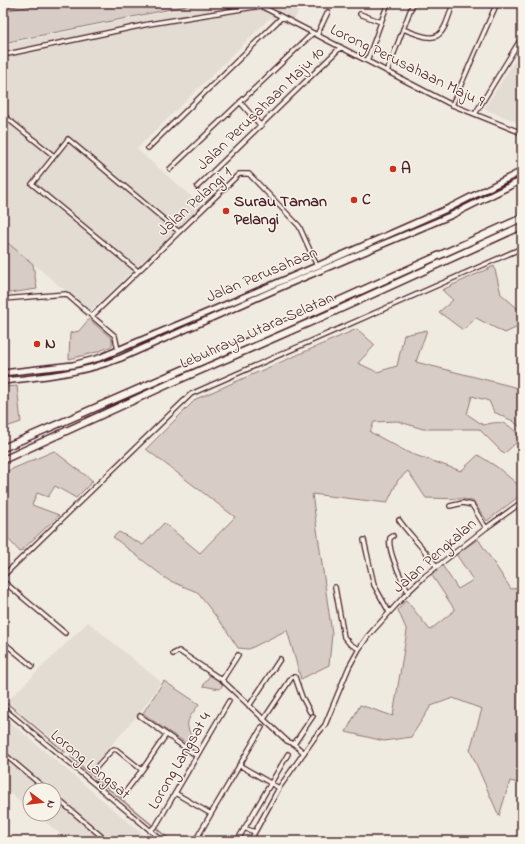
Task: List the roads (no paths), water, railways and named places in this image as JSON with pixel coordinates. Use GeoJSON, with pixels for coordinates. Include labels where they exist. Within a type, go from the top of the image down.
{"type":"FeatureCollection","features":[{"type":"Feature","properties":{"kind":"highway","name":"Lebuhraya Utara–Selatan"},"geometry":{"type":"LineString","coordinates":[[3,448],[294,321],[522,218]]}},
{"type":"Feature","properties":{"kind":"highway","name":"Lebuhraya Utara–Selatan"},"geometry":{"type":"LineString","coordinates":[[3,460],[522,226]]}},
{"type":"Feature","properties":{"kind":"main road","name":"Jalan Perusahaan"},"geometry":{"type":"LineString","coordinates":[[3,373],[73,365],[99,358],[317,266],[449,208],[522,171]]}},
{"type":"Feature","properties":{"kind":"main road","name":"Jalan Perusahaan"},"geometry":{"type":"LineString","coordinates":[[3,381],[74,372],[100,366],[452,215],[522,180]]}},
{"type":"Feature","properties":{"kind":"street"},"geometry":{"type":"LineString","coordinates":[[367,61],[388,3]]}},
{"type":"Feature","properties":{"kind":"street"},"geometry":{"type":"LineString","coordinates":[[387,72],[413,3]]}},
{"type":"Feature","properties":{"kind":"street"},"geometry":{"type":"LineString","coordinates":[[452,105],[497,3]]}},
{"type":"Feature","properties":{"kind":"street"},"geometry":{"type":"LineString","coordinates":[[403,29],[423,36],[435,37],[442,33],[453,4]]}},
{"type":"Feature","properties":{"kind":"street","name":"Lorong Perusahaan Maju 9"},"geometry":{"type":"LineString","coordinates":[[3,55],[148,24],[261,6],[452,105],[522,133]]}},
{"type":"Feature","properties":{"kind":"street"},"geometry":{"type":"LineString","coordinates":[[317,35],[328,12]]}},
{"type":"Feature","properties":{"kind":"street"},"geometry":{"type":"LineString","coordinates":[[360,14],[381,22]]}},
{"type":"Feature","properties":{"kind":"street"},"geometry":{"type":"LineString","coordinates":[[148,148],[282,17]]}},
{"type":"Feature","properties":{"kind":"street"},"geometry":{"type":"LineString","coordinates":[[170,169],[313,33]]}},
{"type":"Feature","properties":{"kind":"street"},"geometry":{"type":"LineString","coordinates":[[475,114],[522,38]]}},
{"type":"Feature","properties":{"kind":"street","name":"Jalan Perusahaan Maju 10"},"geometry":{"type":"LineString","coordinates":[[197,187],[341,47]]}},
{"type":"Feature","properties":{"kind":"street"},"geometry":{"type":"LineString","coordinates":[[240,102],[261,126]]}},
{"type":"Feature","properties":{"kind":"street"},"geometry":{"type":"LineString","coordinates":[[3,115],[54,156]]}},
{"type":"Feature","properties":{"kind":"street"},"geometry":{"type":"LineString","coordinates":[[138,271],[32,184],[68,139],[178,232]]}},
{"type":"Feature","properties":{"kind":"street","name":"Jalan Pelangi 1"},"geometry":{"type":"LineString","coordinates":[[92,316],[239,174],[249,174],[299,226],[317,266]]}},
{"type":"Feature","properties":{"kind":"street"},"geometry":{"type":"LineString","coordinates":[[3,576],[191,394],[522,248]]}},
{"type":"Feature","properties":{"kind":"street"},"geometry":{"type":"LineString","coordinates":[[3,299],[66,294],[115,336],[118,350]]}},
{"type":"Feature","properties":{"kind":"street"},"geometry":{"type":"LineString","coordinates":[[450,506],[463,502],[472,505],[486,528]]}},
{"type":"Feature","properties":{"kind":"street","name":"Jalan Pengkalan"},"geometry":{"type":"LineString","coordinates":[[250,841],[279,788],[325,726],[349,667],[367,638],[408,592],[436,566],[522,502]]}},
{"type":"Feature","properties":{"kind":"street"},"geometry":{"type":"LineString","coordinates":[[399,520],[436,566]]}},
{"type":"Feature","properties":{"kind":"street"},"geometry":{"type":"LineString","coordinates":[[393,536],[390,538],[388,544],[400,576],[408,592]]}},
{"type":"Feature","properties":{"kind":"street"},"geometry":{"type":"LineString","coordinates":[[364,540],[374,585],[389,612]]}},
{"type":"Feature","properties":{"kind":"street"},"geometry":{"type":"LineString","coordinates":[[3,581],[65,633]]}},
{"type":"Feature","properties":{"kind":"street"},"geometry":{"type":"LineString","coordinates":[[335,587],[344,637],[350,644],[359,649]]}},
{"type":"Feature","properties":{"kind":"street"},"geometry":{"type":"LineString","coordinates":[[3,642],[32,666]]}},
{"type":"Feature","properties":{"kind":"street"},"geometry":{"type":"LineString","coordinates":[[173,654],[179,651],[222,680],[287,741],[294,744],[304,753]]}},
{"type":"Feature","properties":{"kind":"street"},"geometry":{"type":"LineString","coordinates":[[222,680],[238,655]]}},
{"type":"Feature","properties":{"kind":"street"},"geometry":{"type":"LineString","coordinates":[[249,706],[280,659]]}},
{"type":"Feature","properties":{"kind":"street"},"geometry":{"type":"LineString","coordinates":[[264,719],[292,678],[295,677],[302,697],[310,712]]}},
{"type":"Feature","properties":{"kind":"street","name":"Lorong Langsat 4"},"geometry":{"type":"LineString","coordinates":[[150,831],[157,824],[229,701]]}},
{"type":"Feature","properties":{"kind":"street","name":"Lorong Langsat"},"geometry":{"type":"LineString","coordinates":[[3,708],[163,841]]}},
{"type":"Feature","properties":{"kind":"street"},"geometry":{"type":"LineString","coordinates":[[140,716],[197,756]]}},
{"type":"Feature","properties":{"kind":"street"},"geometry":{"type":"LineString","coordinates":[[294,744],[313,716]]}},
{"type":"Feature","properties":{"kind":"street"},"geometry":{"type":"LineString","coordinates":[[195,841],[262,727]]}},
{"type":"Feature","properties":{"kind":"street"},"geometry":{"type":"LineString","coordinates":[[123,795],[166,735]]}},
{"type":"Feature","properties":{"kind":"street"},"geometry":{"type":"LineString","coordinates":[[92,772],[110,751],[114,749],[142,770]]}},
{"type":"Feature","properties":{"kind":"street"},"geometry":{"type":"LineString","coordinates":[[3,753],[37,782]]}},
{"type":"Feature","properties":{"kind":"street"},"geometry":{"type":"LineString","coordinates":[[237,841],[288,754]]}},
{"type":"Feature","properties":{"kind":"street"},"geometry":{"type":"LineString","coordinates":[[239,766],[279,788]]}},
{"type":"Feature","properties":{"kind":"street"},"geometry":{"type":"LineString","coordinates":[[175,793],[211,814]]}},
{"type":"Feature","properties":{"kind":"street"},"geometry":{"type":"LineString","coordinates":[[62,803],[107,841]]}},
{"type":"Feature","properties":{"kind":"street"},"geometry":{"type":"LineString","coordinates":[[244,828],[255,832]]}},
{"type":"Feature","properties":{"kind":"waterway"},"geometry":{"type":"LineString","coordinates":[[3,8],[32,3]]}},
{"type":"Feature","properties":{"kind":"waterway"},"geometry":{"type":"LineString","coordinates":[[3,704],[8,704],[65,752]]}},
{"type":"Feature","properties":{"kind":"waterway"},"geometry":{"type":"LineString","coordinates":[[71,757],[88,772]]}},
{"type":"Feature","properties":{"kind":"waterway"},"geometry":{"type":"LineString","coordinates":[[93,776],[152,825]]}},
{"type":"Feature","properties":{"kind":"waterway"},"geometry":{"type":"LineString","coordinates":[[157,829],[171,841]]}},
{"type":"Feature","properties":{"kind":"place","name":"A"},"geometry":{"type":"Point","coordinates":[393,169]}},
{"type":"Feature","properties":{"kind":"place","name":"C"},"geometry":{"type":"Point","coordinates":[354,200]}},
{"type":"Feature","properties":{"kind":"place","name":"Surau Taman Pelangi"},"geometry":{"type":"Point","coordinates":[226,211]}},
{"type":"Feature","properties":{"kind":"place","name":"N"},"geometry":{"type":"Point","coordinates":[37,344]}}]}
